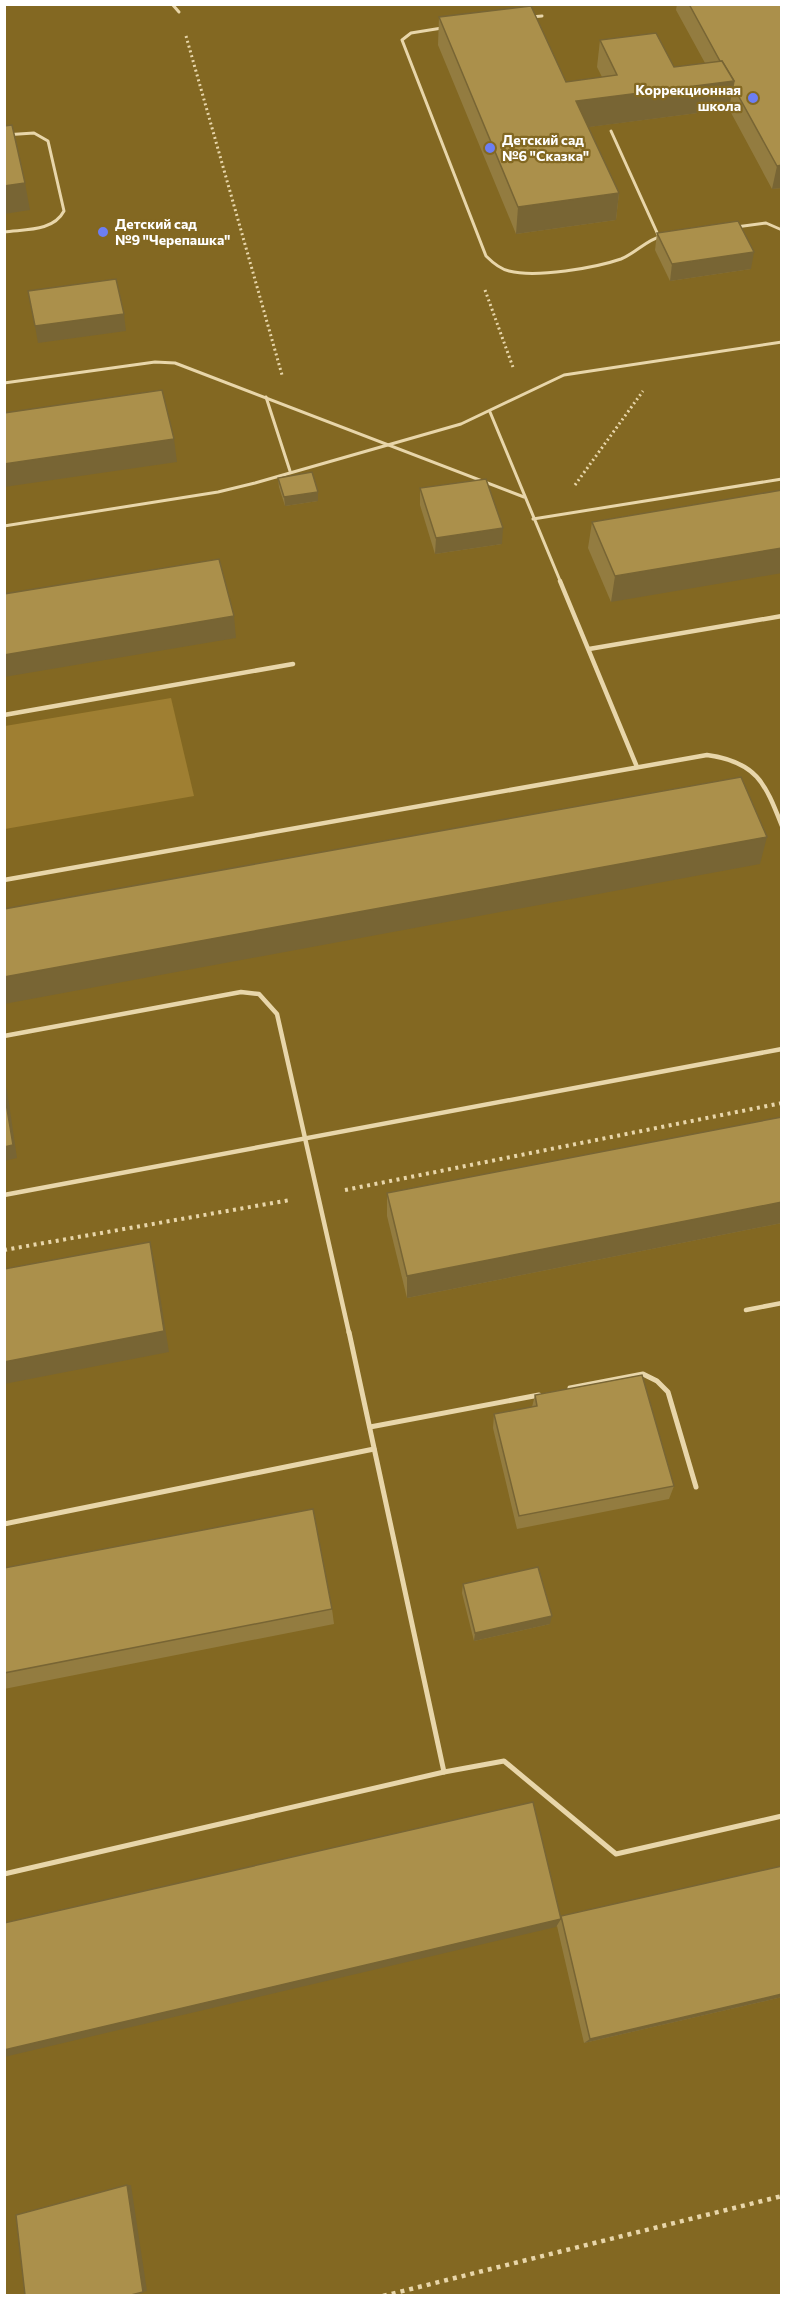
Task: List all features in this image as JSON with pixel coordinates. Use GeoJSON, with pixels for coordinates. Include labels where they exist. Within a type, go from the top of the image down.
{"type":"FeatureCollection","features":[{"type":"Feature","properties":{"kind":"lane"},"geometry":{"type":"LineString","coordinates":[[172,4],[179,12]]}},
{"type":"Feature","properties":{"kind":"lane"},"geometry":{"type":"LineString","coordinates":[[530,17],[542,16]]}},
{"type":"Feature","properties":{"kind":"lane"},"geometry":{"type":"LineString","coordinates":[[447,28],[411,33],[402,40],[486,256],[502,269],[521,273],[613,261],[628,256],[645,240],[670,235]]}},
{"type":"Feature","properties":{"kind":"lane"},"geometry":{"type":"LineString","coordinates":[[611,130],[659,237]]}},
{"type":"Feature","properties":{"kind":"lane"},"geometry":{"type":"LineString","coordinates":[[4,135],[34,133],[48,141],[64,211],[57,222],[4,232]]}},
{"type":"Feature","properties":{"kind":"lane"},"geometry":{"type":"LineString","coordinates":[[734,227],[767,223],[782,230]]}},
{"type":"Feature","properties":{"kind":"lane"},"geometry":{"type":"LineString","coordinates":[[4,525],[218,492],[255,483],[290,471],[461,424],[564,375],[782,342]]}},
{"type":"Feature","properties":{"kind":"lane"},"geometry":{"type":"LineString","coordinates":[[4,383],[165,363],[197,370],[524,497]]}},
{"type":"Feature","properties":{"kind":"lane"},"geometry":{"type":"LineString","coordinates":[[266,397],[290,471]]}},
{"type":"Feature","properties":{"kind":"lane"},"geometry":{"type":"LineString","coordinates":[[490,412],[637,767]]}},
{"type":"Feature","properties":{"kind":"lane"},"geometry":{"type":"LineString","coordinates":[[533,519],[782,479]]}},
{"type":"Feature","properties":{"kind":"lane"},"geometry":{"type":"LineString","coordinates":[[589,649],[782,616]]}},
{"type":"Feature","properties":{"kind":"lane"},"geometry":{"type":"LineString","coordinates":[[4,715],[293,664]]}},
{"type":"Feature","properties":{"kind":"lane"},"geometry":{"type":"LineString","coordinates":[[4,880],[706,755],[730,757],[752,770],[766,786],[782,826]]}},
{"type":"Feature","properties":{"kind":"lane"},"geometry":{"type":"LineString","coordinates":[[4,1036],[241,992],[259,994],[277,1014],[307,1138],[444,1772]]}},
{"type":"Feature","properties":{"kind":"lane"},"geometry":{"type":"LineString","coordinates":[[4,1195],[782,1049]]}},
{"type":"Feature","properties":{"kind":"lane"},"geometry":{"type":"LineString","coordinates":[[746,1310],[782,1303]]}},
{"type":"Feature","properties":{"kind":"lane"},"geometry":{"type":"LineString","coordinates":[[563,1390],[643,1374],[654,1378],[668,1392],[696,1487]]}},
{"type":"Feature","properties":{"kind":"lane"},"geometry":{"type":"LineString","coordinates":[[370,1427],[552,1392]]}},
{"type":"Feature","properties":{"kind":"lane"},"geometry":{"type":"LineString","coordinates":[[4,1524],[374,1449]]}},
{"type":"Feature","properties":{"kind":"lane"},"geometry":{"type":"LineString","coordinates":[[4,1874],[444,1772],[504,1761],[616,1854],[782,1816]]}},
{"type":"Feature","properties":{"kind":"path"},"geometry":{"type":"LineString","coordinates":[[179,12],[285,385]]}},
{"type":"Feature","properties":{"kind":"path"},"geometry":{"type":"LineString","coordinates":[[502,269],[485,287],[484,292],[524,394]]}},
{"type":"Feature","properties":{"kind":"path"},"geometry":{"type":"LineString","coordinates":[[552,516],[666,359]]}},
{"type":"Feature","properties":{"kind":"path"},"geometry":{"type":"LineString","coordinates":[[4,1250],[319,1195],[782,1103]]}},
{"type":"Feature","properties":{"kind":"path"},"geometry":{"type":"LineString","coordinates":[[383,2295],[782,2196]]}},
{"type":"Feature","properties":{"kind":"shaded area"},"geometry":{"type":"Polygon","coordinates":[[[171,698],[194,796],[5,829],[5,726],[171,698]]]}},
{"type":"Feature","properties":{"kind":"building","name":"Коррекционная школа"},"geometry":{"type":"Polygon","coordinates":[[[689,4],[781,4],[782,165],[777,166],[733,86],[734,81],[720,61],[689,4]]]}},
{"type":"Feature","properties":{"kind":"building"},"geometry":{"type":"Polygon","coordinates":[[[531,6],[566,82],[617,75],[600,40],[656,33],[674,67],[722,61],[734,81],[576,101],[619,193],[518,207],[439,17],[531,6]]]}},
{"type":"Feature","properties":{"kind":"building"},"geometry":{"type":"Polygon","coordinates":[[[12,125],[25,183],[4,186],[4,126],[12,125]]]}},
{"type":"Feature","properties":{"kind":"building"},"geometry":{"type":"Polygon","coordinates":[[[738,221],[754,252],[672,264],[657,233],[738,221]]]}},
{"type":"Feature","properties":{"kind":"building"},"geometry":{"type":"Polygon","coordinates":[[[116,279],[124,314],[35,326],[28,291],[116,279]]]}},
{"type":"Feature","properties":{"kind":"building"},"geometry":{"type":"Polygon","coordinates":[[[162,390],[174,439],[4,464],[4,413],[162,390]]]}},
{"type":"Feature","properties":{"kind":"building"},"geometry":{"type":"Polygon","coordinates":[[[312,472],[318,492],[284,497],[278,478],[312,472]]]}},
{"type":"Feature","properties":{"kind":"building"},"geometry":{"type":"Polygon","coordinates":[[[486,479],[503,528],[436,538],[420,488],[486,479]]]}},
{"type":"Feature","properties":{"kind":"building"},"geometry":{"type":"Polygon","coordinates":[[[782,490],[782,548],[615,576],[592,522],[782,490]]]}},
{"type":"Feature","properties":{"kind":"building"},"geometry":{"type":"Polygon","coordinates":[[[219,559],[234,616],[4,655],[4,594],[219,559]]]}},
{"type":"Feature","properties":{"kind":"building"},"geometry":{"type":"Polygon","coordinates":[[[741,777],[767,837],[4,977],[4,909],[741,777]]]}},
{"type":"Feature","properties":{"kind":"building"},"geometry":{"type":"Polygon","coordinates":[[[4,1091],[13,1145],[4,1147],[4,1091]]]}},
{"type":"Feature","properties":{"kind":"building"},"geometry":{"type":"Polygon","coordinates":[[[782,1117],[782,1202],[407,1276],[387,1193],[782,1117]]]}},
{"type":"Feature","properties":{"kind":"building"},"geometry":{"type":"Polygon","coordinates":[[[150,1242],[164,1331],[4,1362],[4,1269],[150,1242]]]}},
{"type":"Feature","properties":{"kind":"building"},"geometry":{"type":"Polygon","coordinates":[[[642,1375],[674,1486],[519,1516],[494,1414],[537,1406],[535,1395],[642,1375]]]}},
{"type":"Feature","properties":{"kind":"building"},"geometry":{"type":"Polygon","coordinates":[[[313,1509],[332,1609],[4,1673],[4,1568],[313,1509]]]}},
{"type":"Feature","properties":{"kind":"building"},"geometry":{"type":"Polygon","coordinates":[[[538,1567],[552,1616],[475,1633],[463,1584],[538,1567]]]}},
{"type":"Feature","properties":{"kind":"building"},"geometry":{"type":"Polygon","coordinates":[[[533,1802],[561,1919],[4,2050],[4,1923],[533,1802]]]}},
{"type":"Feature","properties":{"kind":"building"},"geometry":{"type":"Polygon","coordinates":[[[782,1866],[782,1994],[590,2039],[561,1916],[782,1866]]]}},
{"type":"Feature","properties":{"kind":"building"},"geometry":{"type":"Polygon","coordinates":[[[127,2185],[143,2292],[131,2295],[25,2295],[16,2215],[127,2185]]]}},
{"type":"Feature","properties":{"kind":"place","name":"Коррекционная школа"},"geometry":{"type":"Point","coordinates":[753,98]}},
{"type":"Feature","properties":{"kind":"place","name":"Детский сад №6 \"Сказка\""},"geometry":{"type":"Point","coordinates":[490,148]}},
{"type":"Feature","properties":{"kind":"place","name":"Детский сад №9 \"Черепашка\""},"geometry":{"type":"Point","coordinates":[103,232]}}]}
